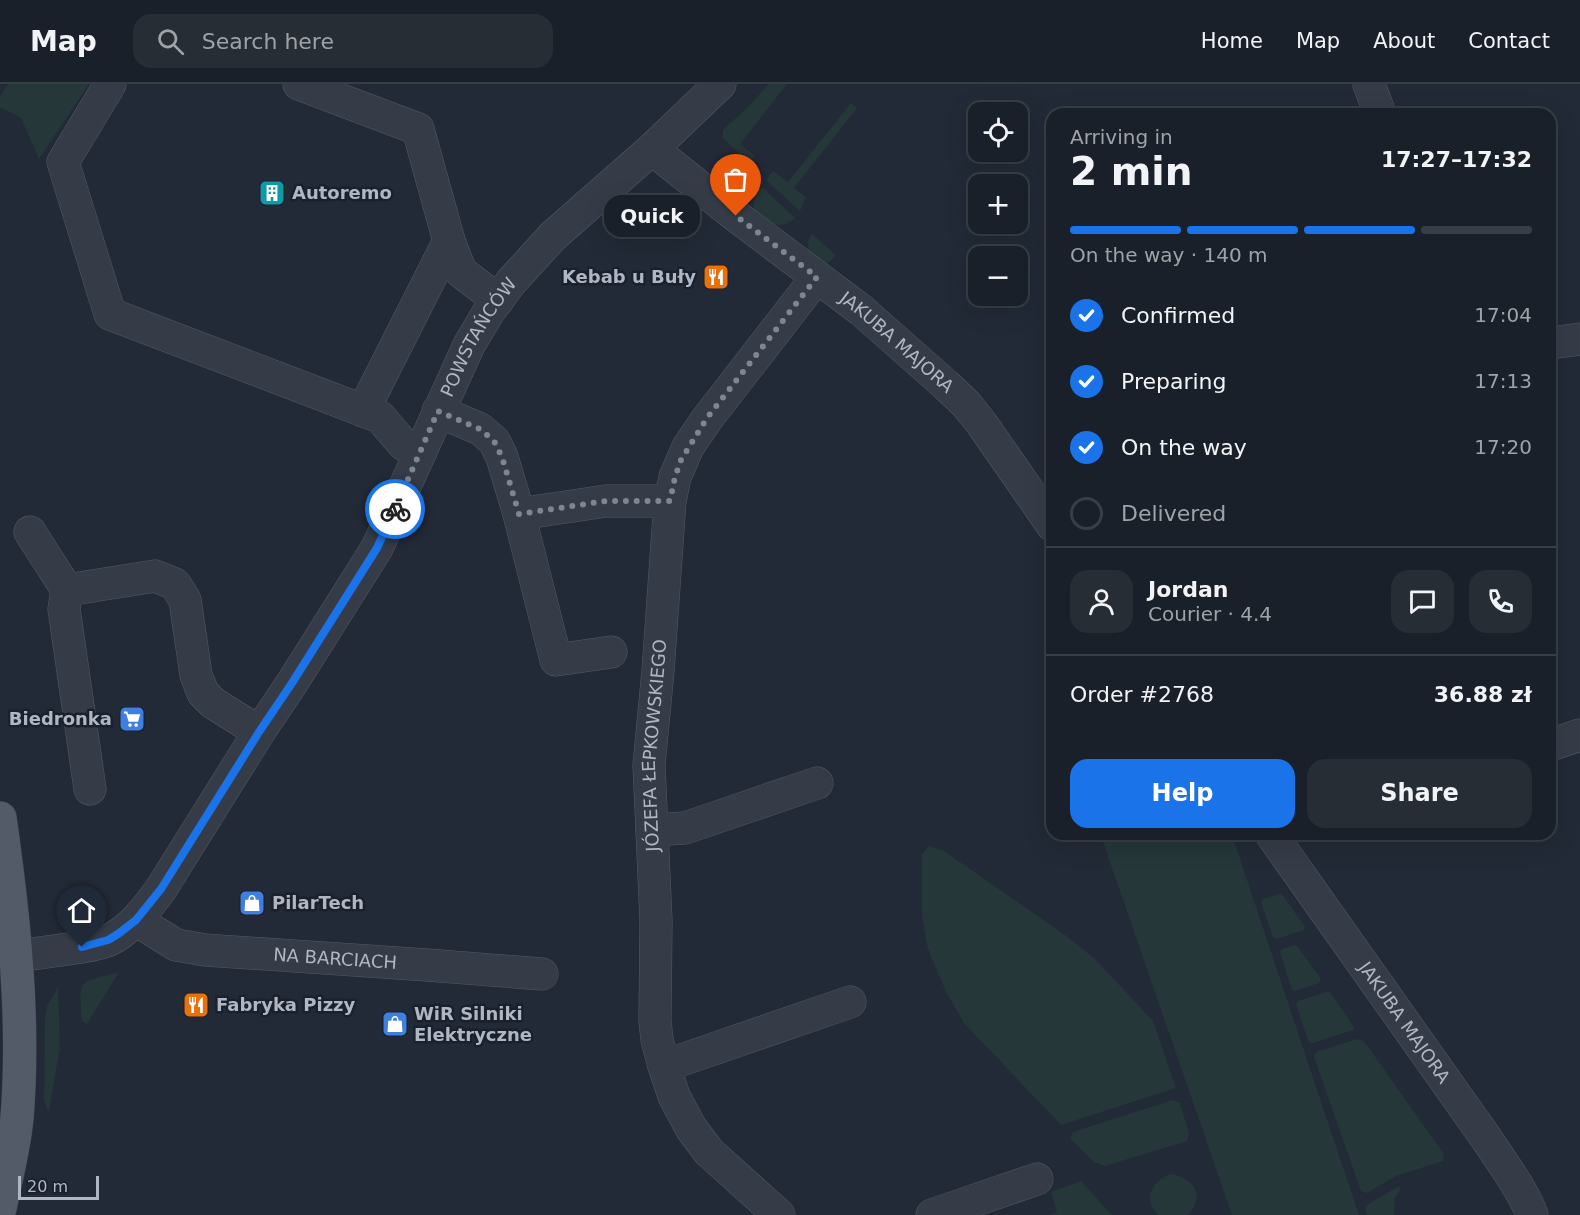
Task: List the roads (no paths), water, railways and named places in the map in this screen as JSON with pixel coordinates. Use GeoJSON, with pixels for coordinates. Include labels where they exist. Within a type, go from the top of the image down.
{"type":"FeatureCollection","features":[{"type":"Feature","properties":{"kind":"main road"},"geometry":{"type":"LineString","coordinates":[[0,818],[12,900],[8,957],[19,1039],[17,1120],[0,1208]]}},
{"type":"Feature","properties":{"kind":"street"},"geometry":{"type":"LineString","coordinates":[[110,84],[63,162],[110,315],[380,417],[403,444],[421,451]]}},
{"type":"Feature","properties":{"kind":"street"},"geometry":{"type":"LineString","coordinates":[[299,84],[418,129],[448,241],[461,272],[498,300]]}},
{"type":"Feature","properties":{"kind":"street","name":"POWSTAŃCÓW"},"geometry":{"type":"LineString","coordinates":[[8,957],[96,944],[118,934],[136,920],[161,889],[377,548],[469,345],[498,300],[511,282],[553,236],[652,149],[720,84]]}},
{"type":"Feature","properties":{"kind":"street"},"geometry":{"type":"LineString","coordinates":[[1369,84],[1378,108]]}},
{"type":"Feature","properties":{"kind":"street","name":"JAKUBA MAJORA"},"geometry":{"type":"LineString","coordinates":[[652,149],[736,216],[861,310],[946,385],[966,404],[982,424],[1046,516]]}},
{"type":"Feature","properties":{"kind":"street"},"geometry":{"type":"LineString","coordinates":[[363,411],[448,241]]}},
{"type":"Feature","properties":{"kind":"street","name":"JÓZEFA ŁEPKOWSKIEGO"},"geometry":{"type":"LineString","coordinates":[[779,1215],[709,1152],[691,1128],[674,1096],[664,1066],[655,1021],[656,920],[650,765],[670,501],[675,477],[681,460],[707,418],[817,277]]}},
{"type":"Feature","properties":{"kind":"street"},"geometry":{"type":"LineString","coordinates":[[1556,342],[1580,339]]}},
{"type":"Feature","properties":{"kind":"street"},"geometry":{"type":"LineString","coordinates":[[438,411],[480,429],[494,441],[502,457],[556,660],[611,652]]}},
{"type":"Feature","properties":{"kind":"street"},"geometry":{"type":"LineString","coordinates":[[519,514],[606,501],[670,501]]}},
{"type":"Feature","properties":{"kind":"street"},"geometry":{"type":"LineString","coordinates":[[30,532],[68,590],[64,609],[90,789]]}},
{"type":"Feature","properties":{"kind":"street"},"geometry":{"type":"LineString","coordinates":[[68,590],[155,576],[175,584],[185,600],[196,675],[203,693],[213,703],[259,732]]}},
{"type":"Feature","properties":{"kind":"street"},"geometry":{"type":"LineString","coordinates":[[1556,744],[1580,735]]}},
{"type":"Feature","properties":{"kind":"street"},"geometry":{"type":"LineString","coordinates":[[652,830],[685,828],[817,783]]}},
{"type":"Feature","properties":{"kind":"street","name":"JAKUBA MAJORA"},"geometry":{"type":"LineString","coordinates":[[1276,840],[1486,1138],[1530,1208],[1532,1215]]}},
{"type":"Feature","properties":{"kind":"street","name":"NA BARCIACH"},"geometry":{"type":"LineString","coordinates":[[136,920],[176,945],[205,950],[542,975]]}},
{"type":"Feature","properties":{"kind":"street"},"geometry":{"type":"LineString","coordinates":[[664,1066],[850,1002]]}},
{"type":"Feature","properties":{"kind":"street"},"geometry":{"type":"LineString","coordinates":[[932,1215],[1037,1179]]}},
{"type":"Feature","properties":{"kind":"place","name":"Autoremo"},"geometry":{"type":"Point","coordinates":[272,193]}},
{"type":"Feature","properties":{"kind":"place","name":"Quick"},"geometry":{"type":"Point","coordinates":[736,216]}},
{"type":"Feature","properties":{"kind":"place","name":"Kebab u Buły"},"geometry":{"type":"Point","coordinates":[716,277]}},
{"type":"Feature","properties":{"kind":"place","name":"Biedronka"},"geometry":{"type":"Point","coordinates":[132,719]}},
{"type":"Feature","properties":{"kind":"place","name":"PilarTech"},"geometry":{"type":"Point","coordinates":[252,903]}},
{"type":"Feature","properties":{"kind":"place","name":"Fabryka Pizzy"},"geometry":{"type":"Point","coordinates":[196,1005]}},
{"type":"Feature","properties":{"kind":"place","name":"WiR Silniki Elektryczne"},"geometry":{"type":"Point","coordinates":[395,1024]}}]}
